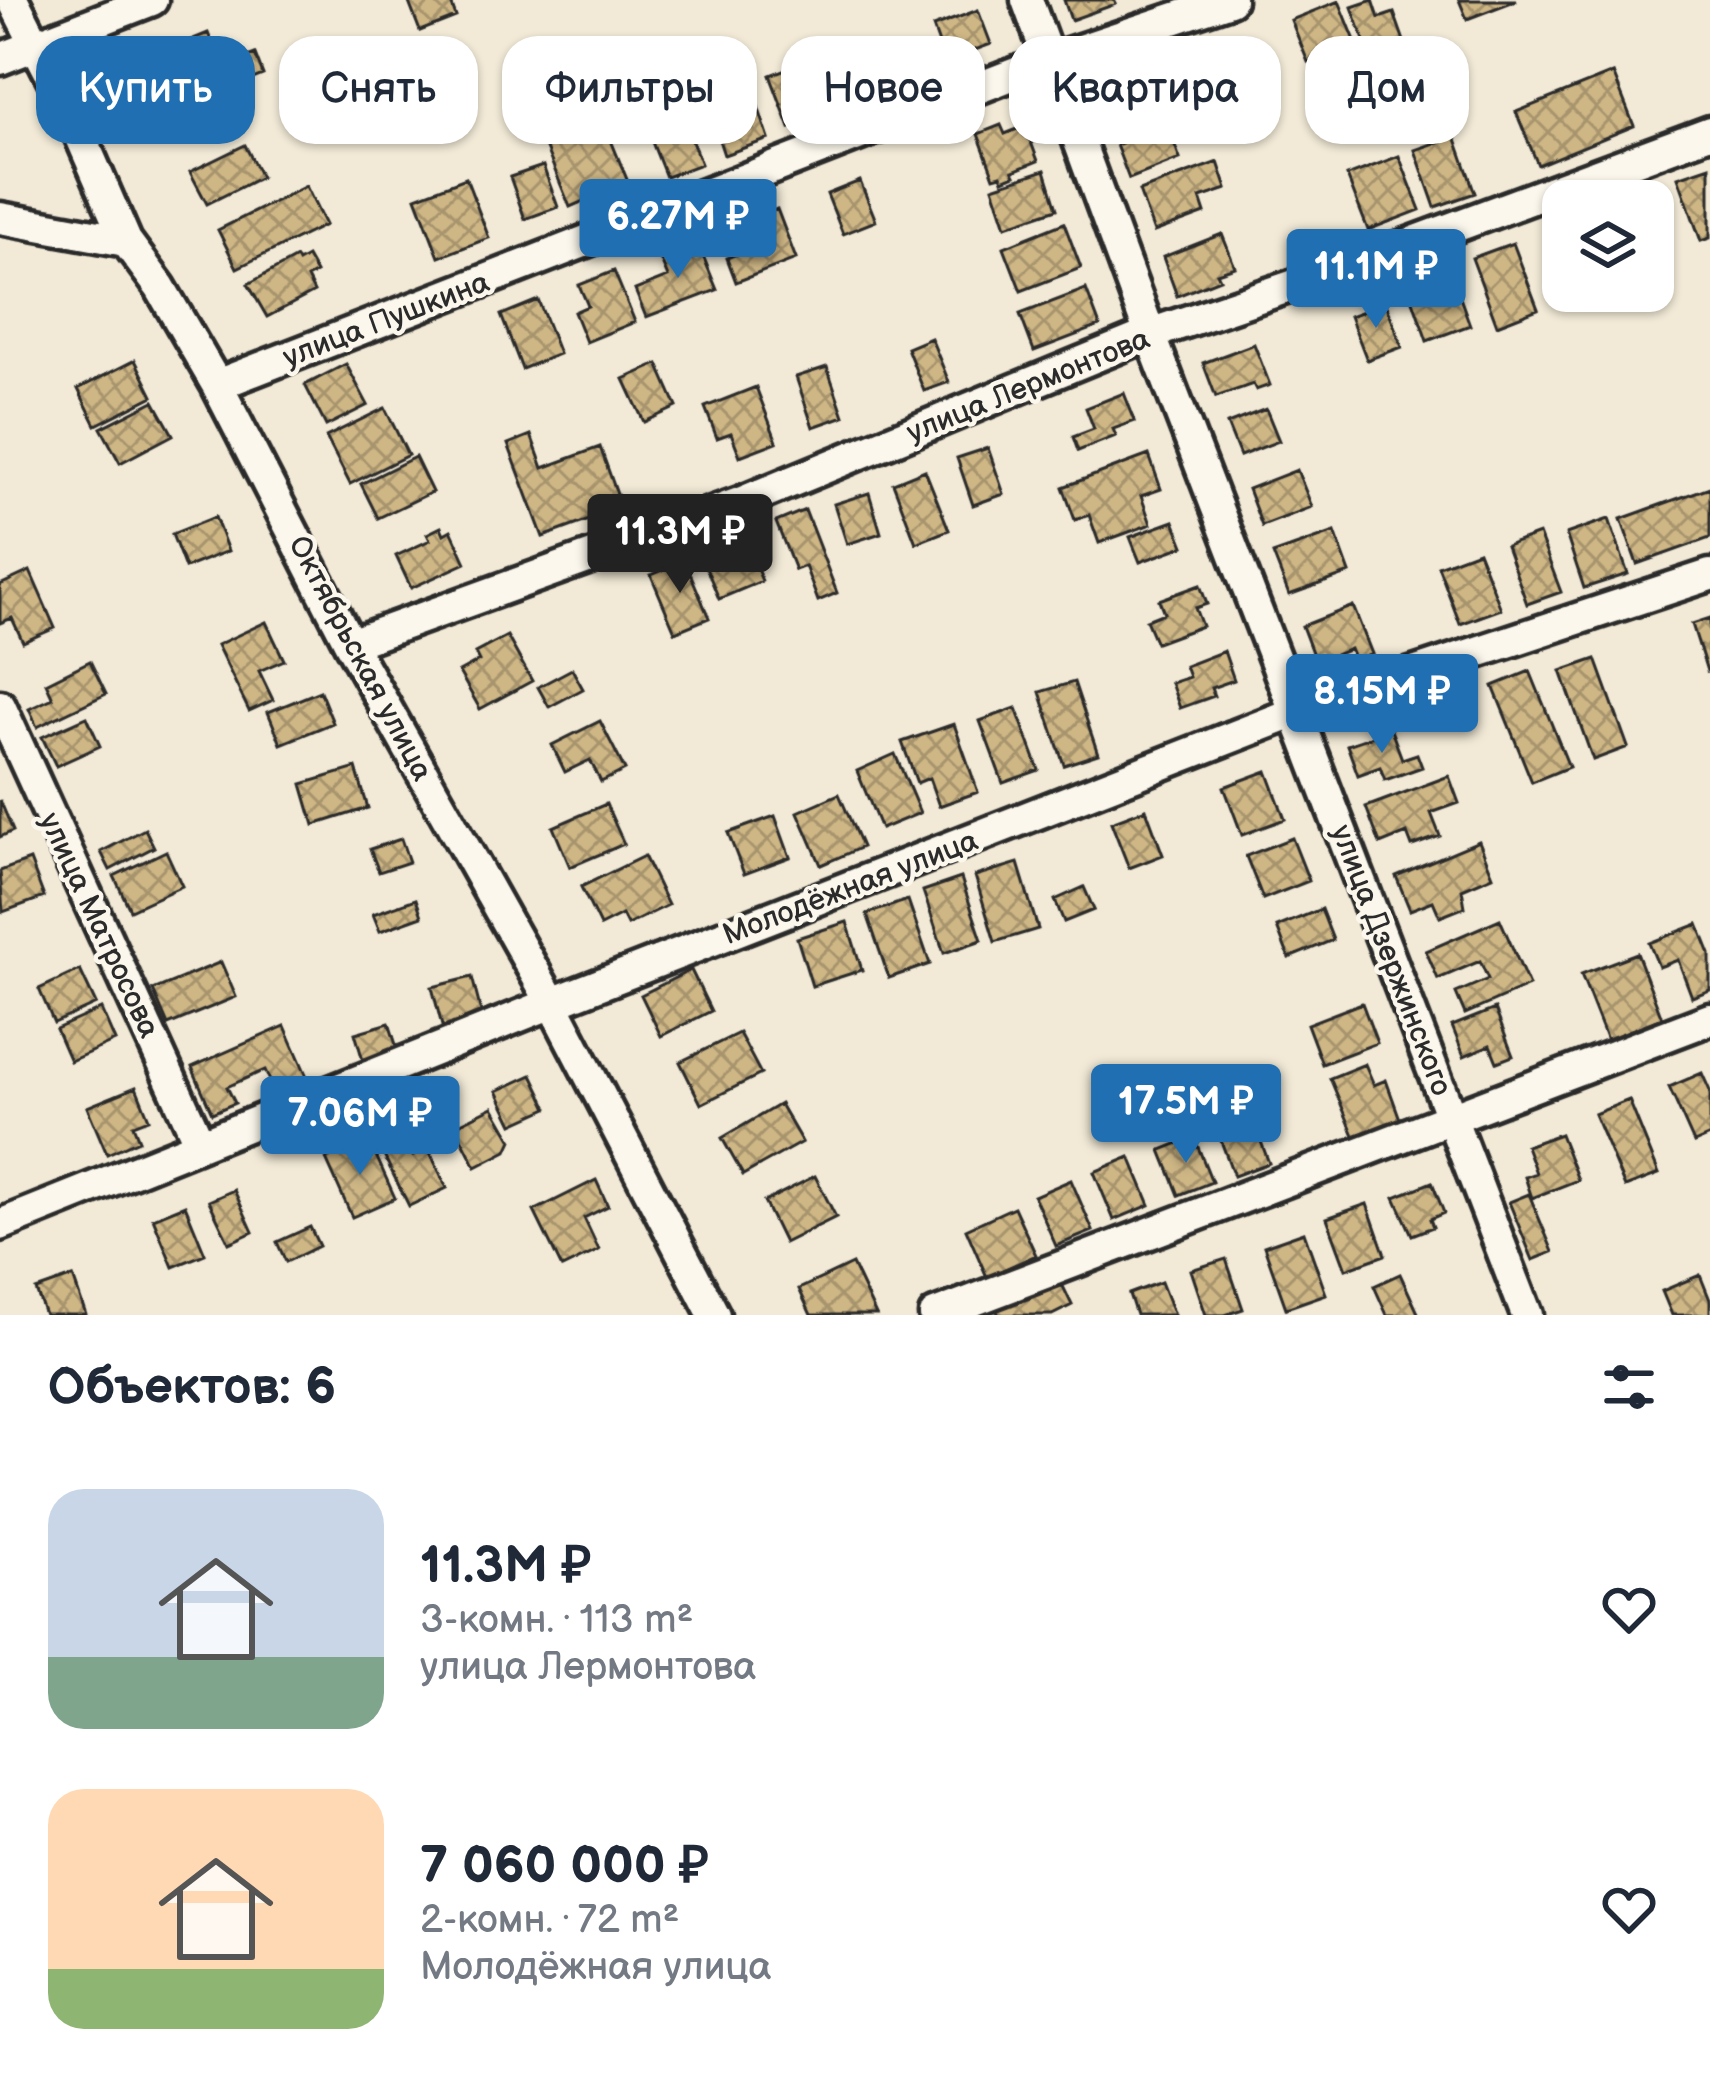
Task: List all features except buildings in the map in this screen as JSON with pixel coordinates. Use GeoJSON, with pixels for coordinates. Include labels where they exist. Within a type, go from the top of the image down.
{"type":"FeatureCollection","features":[{"type":"Feature","properties":{"kind":"street","name":"Октябрьская улица"},"geometry":{"type":"LineString","coordinates":[[14,0],[36,42]]}},
{"type":"Feature","properties":{"kind":"street"},"geometry":{"type":"LineString","coordinates":[[58,36],[152,0]]}},
{"type":"Feature","properties":{"kind":"street","name":"улица Дзержинского"},"geometry":{"type":"LineString","coordinates":[[1027,0],[1041,36]]}},
{"type":"Feature","properties":{"kind":"street","name":"улица Пушкина"},"geometry":{"type":"LineString","coordinates":[[1122,36],[1230,0]]}},
{"type":"Feature","properties":{"kind":"street"},"geometry":{"type":"LineString","coordinates":[[0,59],[36,44]]}},
{"type":"Feature","properties":{"kind":"street","name":"улица Пушкина"},"geometry":{"type":"LineString","coordinates":[[217,385],[1009,76]]}},
{"type":"Feature","properties":{"kind":"street","name":"улица Лермонтова"},"geometry":{"type":"LineString","coordinates":[[350,644],[742,502],[1150,334],[1336,271],[1710,132]]}},
{"type":"Feature","properties":{"kind":"street","name":"Октябрьская улица"},"geometry":{"type":"LineString","coordinates":[[82,144],[126,242],[160,286],[217,385],[350,644],[552,1003],[714,1315]]}},
{"type":"Feature","properties":{"kind":"street","name":"улица Дзержинского"},"geometry":{"type":"LineString","coordinates":[[1081,144],[1527,1315]]}},
{"type":"Feature","properties":{"kind":"street"},"geometry":{"type":"LineString","coordinates":[[0,218],[126,242]]}},
{"type":"Feature","properties":{"kind":"street","name":"Молодёжная улица"},"geometry":{"type":"LineString","coordinates":[[0,1225],[1296,712],[1710,575]]}},
{"type":"Feature","properties":{"kind":"street","name":"улица Матросова"},"geometry":{"type":"LineString","coordinates":[[0,706],[200,1144]]}},
{"type":"Feature","properties":{"kind":"street"},"geometry":{"type":"LineString","coordinates":[[935,1315],[1710,1019]]}}]}
